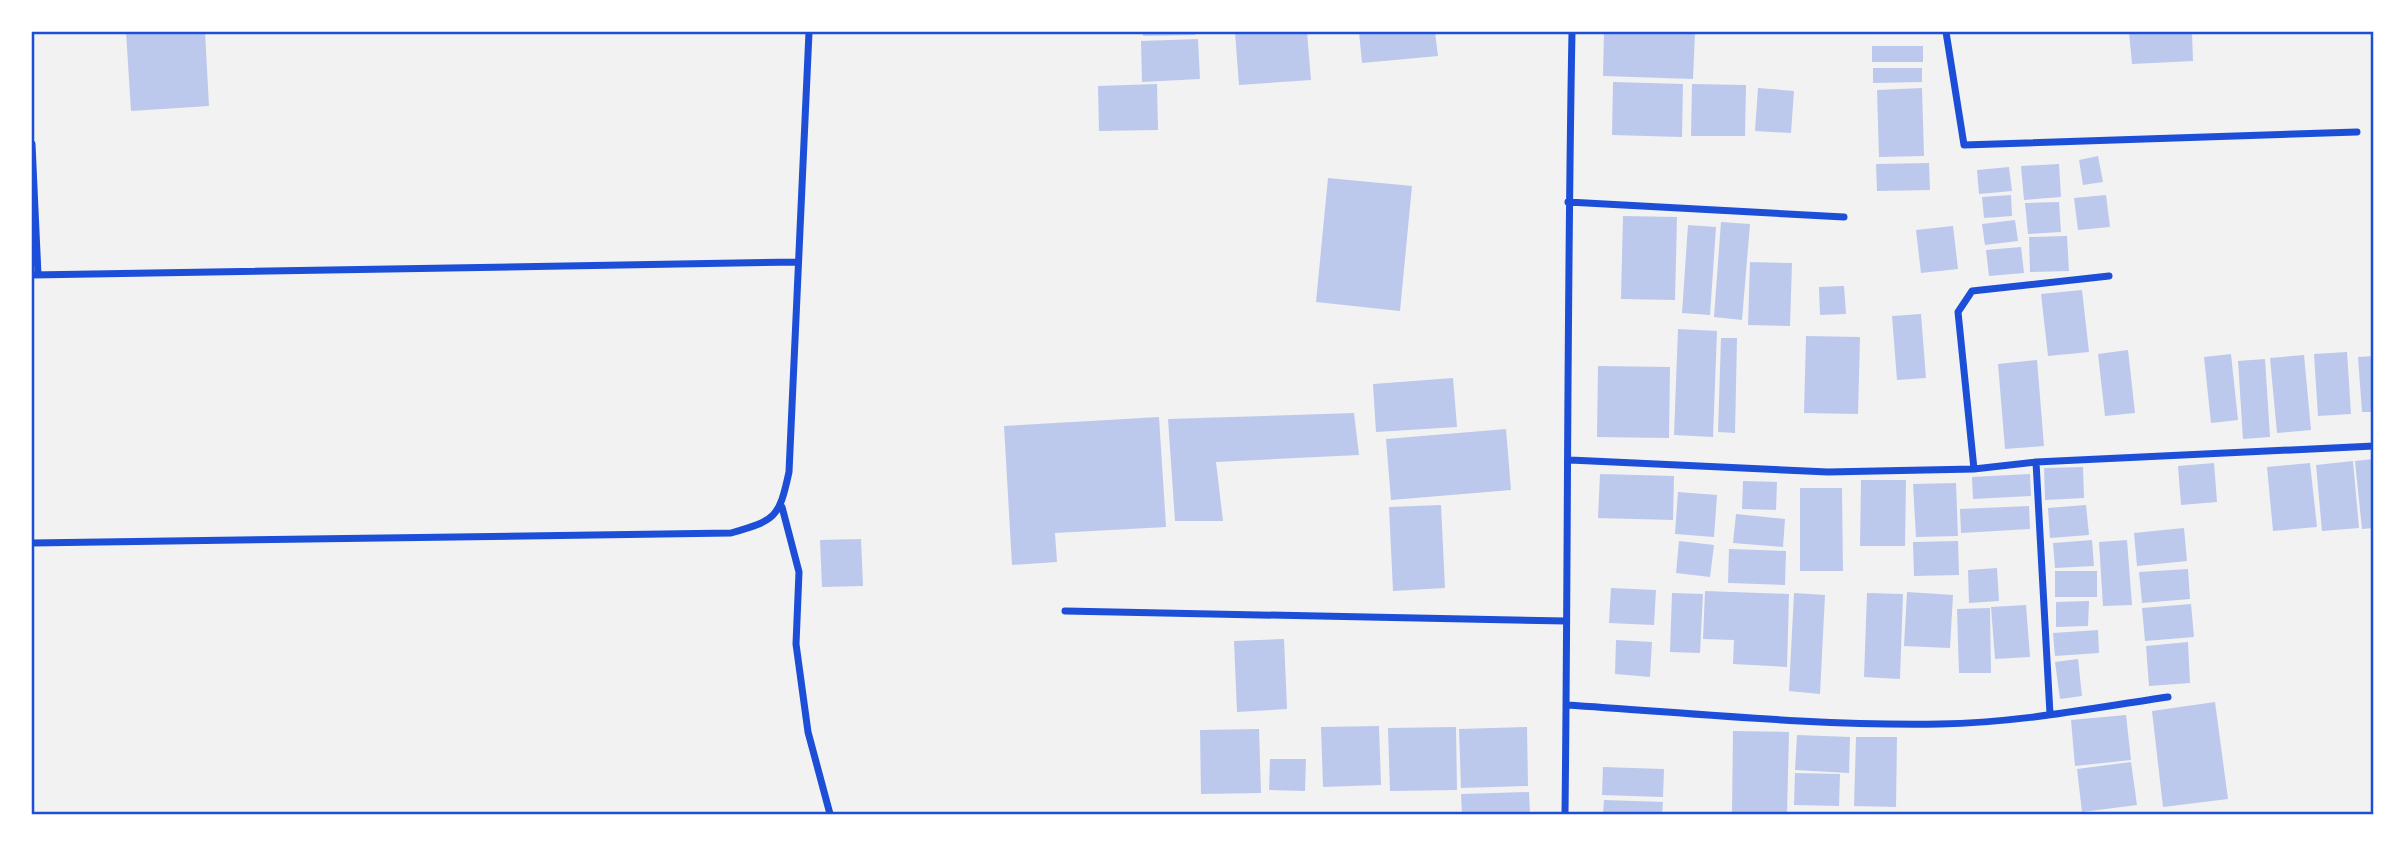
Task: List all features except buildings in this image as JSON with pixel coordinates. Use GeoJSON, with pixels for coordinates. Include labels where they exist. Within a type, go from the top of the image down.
{"type":"FeatureCollection","features":[{"type":"Feature","properties":{"kind":"street"},"geometry":{"type":"LineString","coordinates":[[808,32],[789,472],[782,507],[799,572],[796,644],[808,732],[830,814]]}},
{"type":"Feature","properties":{"kind":"street"},"geometry":{"type":"LineString","coordinates":[[1565,814],[1572,32]]}},
{"type":"Feature","properties":{"kind":"street"},"geometry":{"type":"LineString","coordinates":[[1946,32],[1964,145],[2357,132]]}},
{"type":"Feature","properties":{"kind":"street"},"geometry":{"type":"LineString","coordinates":[[32,144],[35,275],[798,262]]}},
{"type":"Feature","properties":{"kind":"street"},"geometry":{"type":"LineString","coordinates":[[1569,202],[1844,217]]}},
{"type":"Feature","properties":{"kind":"street"},"geometry":{"type":"LineString","coordinates":[[1974,469],[1958,312],[1972,291],[2109,276]]}},
{"type":"Feature","properties":{"kind":"street"},"geometry":{"type":"LineString","coordinates":[[1570,460],[1828,472],[1974,469],[2036,462],[2374,446]]}},
{"type":"Feature","properties":{"kind":"street"},"geometry":{"type":"LineString","coordinates":[[2036,462],[2050,714]]}},
{"type":"Feature","properties":{"kind":"street"},"geometry":{"type":"LineString","coordinates":[[32,543],[730,533],[765,523],[782,507]]}},
{"type":"Feature","properties":{"kind":"street"},"geometry":{"type":"LineString","coordinates":[[1065,611],[1566,621]]}},
{"type":"Feature","properties":{"kind":"street"},"geometry":{"type":"LineString","coordinates":[[1567,705],[1864,723],[1942,724],[2050,714],[2168,697]]}}]}
